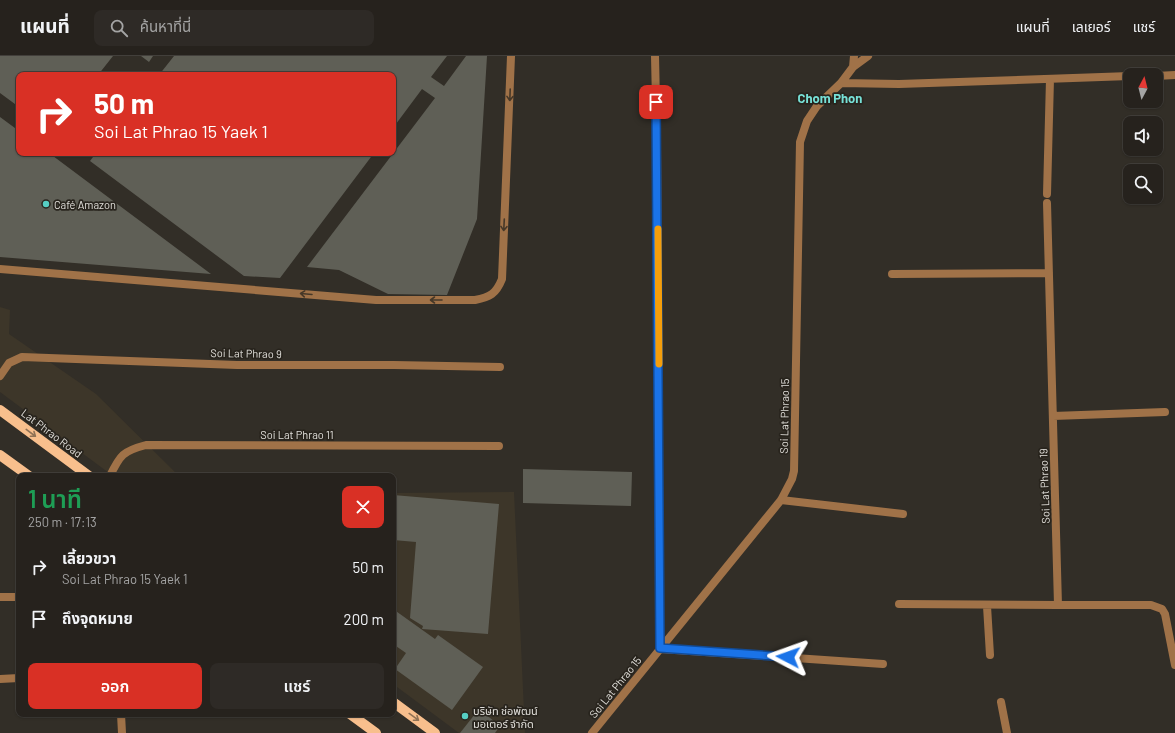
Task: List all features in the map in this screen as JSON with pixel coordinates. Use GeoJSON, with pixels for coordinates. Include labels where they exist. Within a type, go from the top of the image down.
{"type":"FeatureCollection","features":[{"type":"Feature","properties":{"kind":"main road","name":"Lat Phrao Road"},"geometry":{"type":"LineString","coordinates":[[0,410],[85,473]]}},
{"type":"Feature","properties":{"kind":"main road"},"geometry":{"type":"LineString","coordinates":[[0,455],[25,473]]}},
{"type":"Feature","properties":{"kind":"main road"},"geometry":{"type":"LineString","coordinates":[[396,704],[435,733]]}},
{"type":"Feature","properties":{"kind":"main road"},"geometry":{"type":"LineString","coordinates":[[354,717],[376,733]]}},
{"type":"Feature","properties":{"kind":"street"},"geometry":{"type":"LineString","coordinates":[[0,269],[376,300],[475,300],[485,298],[492,295],[498,288],[502,279],[511,56]]}},
{"type":"Feature","properties":{"kind":"street"},"geometry":{"type":"LineString","coordinates":[[655,56],[657,148],[660,648],[883,664]]}},
{"type":"Feature","properties":{"kind":"street"},"geometry":{"type":"LineString","coordinates":[[853,67],[854,56]]}},
{"type":"Feature","properties":{"kind":"street","name":"Soi Lat Phrao 15"},"geometry":{"type":"LineString","coordinates":[[592,733],[781,500],[792,479],[794,471],[800,142],[807,121],[817,106],[841,83],[853,67],[868,56]]}},
{"type":"Feature","properties":{"kind":"street"},"geometry":{"type":"LineString","coordinates":[[1163,76],[1175,75]]}},
{"type":"Feature","properties":{"kind":"street"},"geometry":{"type":"LineString","coordinates":[[841,83],[899,84],[1123,76]]}},
{"type":"Feature","properties":{"kind":"street"},"geometry":{"type":"LineString","coordinates":[[1047,194],[1050,78]]}},
{"type":"Feature","properties":{"kind":"street","name":"Soi Lat Phrao 19"},"geometry":{"type":"LineString","coordinates":[[1047,203],[1058,606]]}},
{"type":"Feature","properties":{"kind":"street"},"geometry":{"type":"LineString","coordinates":[[892,274],[1049,273]]}},
{"type":"Feature","properties":{"kind":"street","name":"Soi Lat Phrao 9"},"geometry":{"type":"LineString","coordinates":[[0,376],[10,364],[22,357],[238,365],[500,367]]}},
{"type":"Feature","properties":{"kind":"street"},"geometry":{"type":"LineString","coordinates":[[1053,416],[1165,412]]}},
{"type":"Feature","properties":{"kind":"street","name":"Soi Lat Phrao 11"},"geometry":{"type":"LineString","coordinates":[[111,473],[118,459],[131,449],[146,445],[499,446]]}},
{"type":"Feature","properties":{"kind":"street"},"geometry":{"type":"LineString","coordinates":[[781,500],[903,514]]}},
{"type":"Feature","properties":{"kind":"street"},"geometry":{"type":"LineString","coordinates":[[0,597],[16,597]]}},
{"type":"Feature","properties":{"kind":"street"},"geometry":{"type":"LineString","coordinates":[[899,604],[987,606],[1151,605],[1162,609],[1165,614],[1175,665]]}},
{"type":"Feature","properties":{"kind":"street"},"geometry":{"type":"LineString","coordinates":[[987,606],[990,656]]}},
{"type":"Feature","properties":{"kind":"street"},"geometry":{"type":"LineString","coordinates":[[0,679],[16,678]]}},
{"type":"Feature","properties":{"kind":"street"},"geometry":{"type":"LineString","coordinates":[[1001,702],[1007,733]]}},
{"type":"Feature","properties":{"kind":"street"},"geometry":{"type":"LineString","coordinates":[[121,717],[122,733]]}},
{"type":"Feature","properties":{"kind":"shaded area"},"geometry":{"type":"Polygon","coordinates":[[[0,307],[10,310],[9,334],[96,394],[176,473],[109,473],[0,392],[0,307]]]}},
{"type":"Feature","properties":{"kind":"shaded area"},"geometry":{"type":"Polygon","coordinates":[[[514,492],[525,733],[459,733],[396,686],[396,493],[514,492]]]}},
{"type":"Feature","properties":{"kind":"building"},"geometry":{"type":"Polygon","coordinates":[[[0,56],[113,56],[100,72],[16,72],[16,105],[0,93],[0,56]]]}},
{"type":"Feature","properties":{"kind":"building"},"geometry":{"type":"Polygon","coordinates":[[[141,56],[153,56],[149,62],[141,56]]]}},
{"type":"Feature","properties":{"kind":"building"},"geometry":{"type":"Polygon","coordinates":[[[174,56],[447,56],[431,77],[444,86],[466,56],[487,56],[477,219],[447,295],[388,294],[339,270],[307,267],[391,156],[396,156],[396,149],[435,98],[422,89],[396,124],[396,72],[161,72],[174,56]]]}},
{"type":"Feature","properties":{"kind":"building"},"geometry":{"type":"Polygon","coordinates":[[[0,117],[16,129],[16,156],[53,156],[211,274],[0,257],[0,117]]]}},
{"type":"Feature","properties":{"kind":"building"},"geometry":{"type":"Polygon","coordinates":[[[94,156],[372,156],[280,278],[244,276],[90,161],[94,156]]]}},
{"type":"Feature","properties":{"kind":"building"},"geometry":{"type":"Polygon","coordinates":[[[523,469],[632,472],[631,506],[523,503],[523,469]]]}},
{"type":"Feature","properties":{"kind":"building"},"geometry":{"type":"Polygon","coordinates":[[[396,495],[499,504],[488,634],[422,629],[423,626],[410,618],[416,542],[396,540],[396,495]]]}},
{"type":"Feature","properties":{"kind":"building"},"geometry":{"type":"Polygon","coordinates":[[[396,611],[435,639],[438,635],[483,667],[452,710],[396,670],[406,653],[396,646],[396,611]]]}},
{"type":"Feature","properties":{"kind":"building"},"geometry":{"type":"Polygon","coordinates":[[[479,709],[500,726],[495,733],[460,733],[479,709]]]}},
{"type":"Feature","properties":{"kind":"slow traffic"},"geometry":{"type":"LineString","coordinates":[[658,229],[659,364]]}},
{"type":"Feature","properties":{"kind":"place","name":"Café Amazon"},"geometry":{"type":"Point","coordinates":[46,204]}},
{"type":"Feature","properties":{"kind":"place","name":"บริษัท ช่อพัฒน์ มอเตอร์ จำกัด"},"geometry":{"type":"Point","coordinates":[465,716]}},
{"type":"Feature","properties":{"kind":"district","name":"Chom Phon"},"geometry":{"type":"Point","coordinates":[830,98]}},
{"type":"Feature","properties":{"kind":"route"},"geometry":{"type":"LineString","coordinates":[[656,102],[660,648],[788,657]]}}]}
